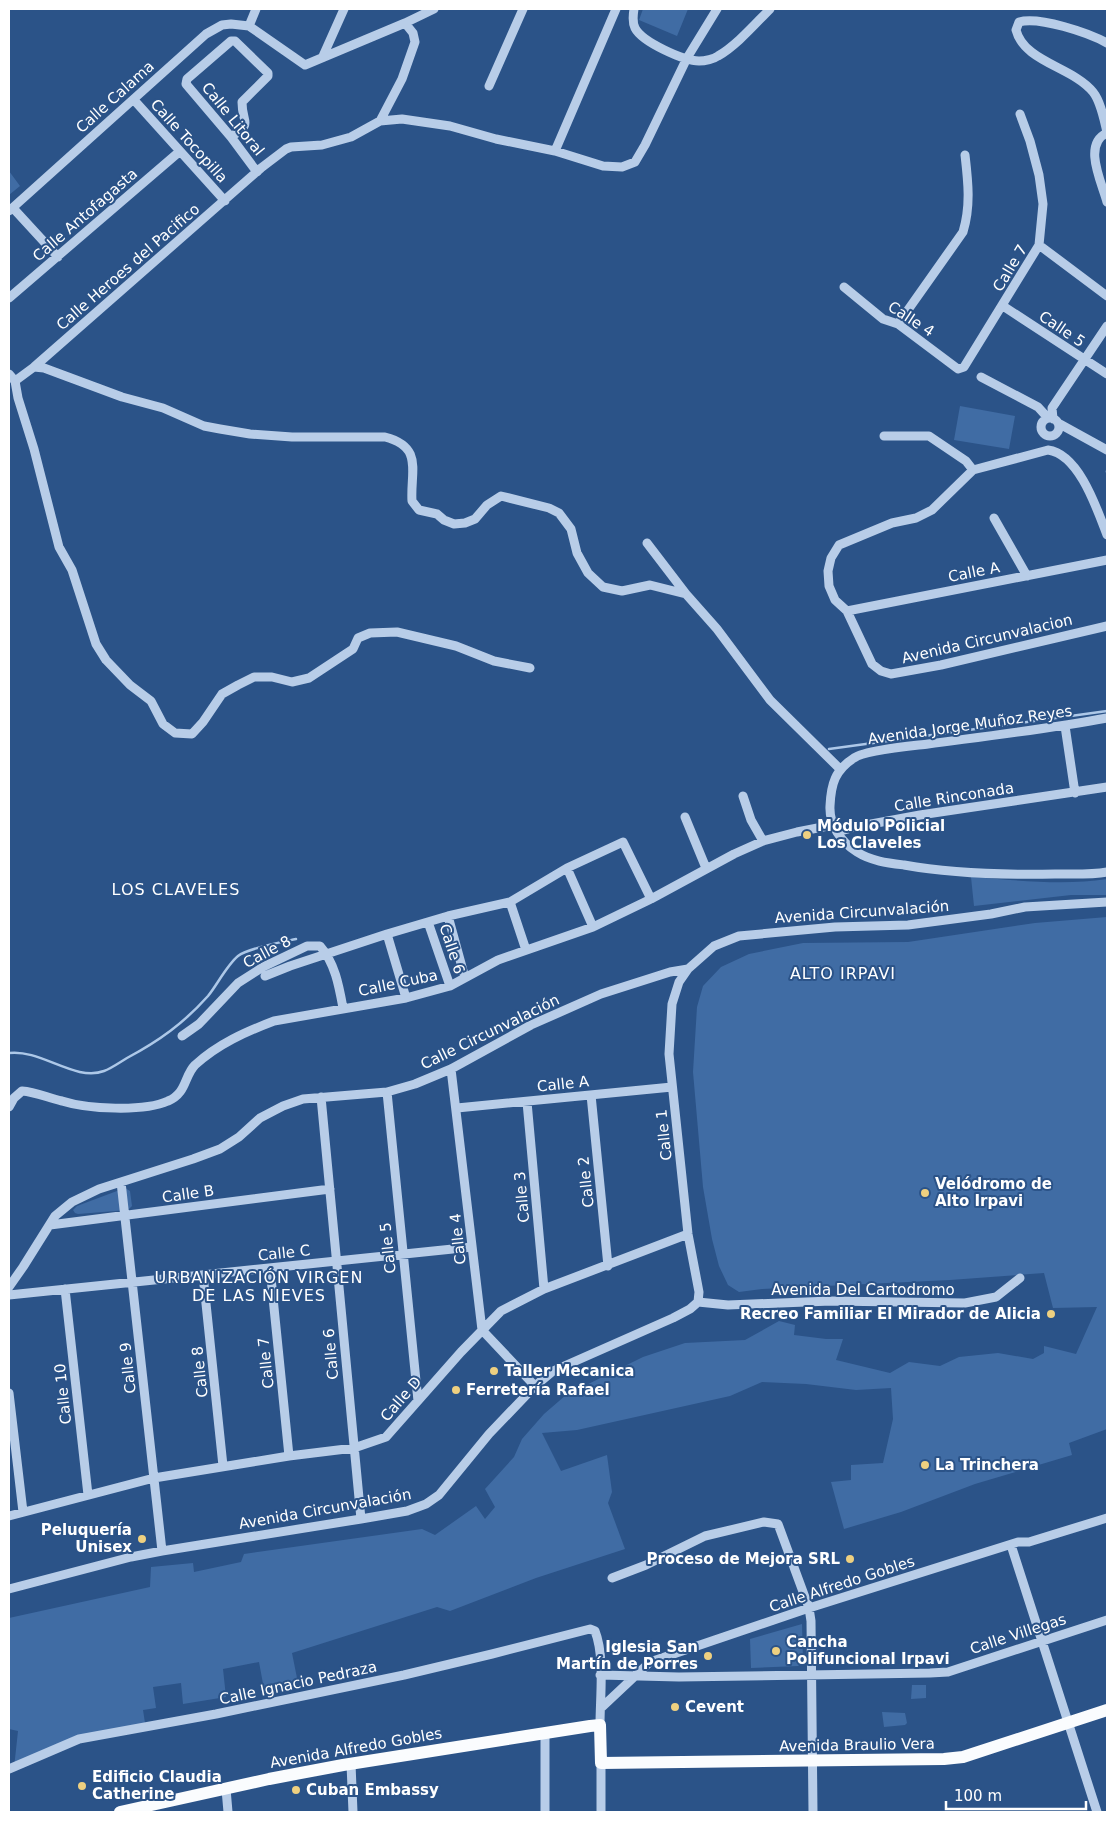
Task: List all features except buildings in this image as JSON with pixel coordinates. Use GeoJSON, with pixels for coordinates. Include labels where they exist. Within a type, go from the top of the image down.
{"type":"FeatureCollection","features":[{"type":"Feature","properties":{"kind":"main road","name":"Avenida Braulio Vera"},"geometry":{"type":"LineString","coordinates":[[601,1763],[954,1759],[1107,1710]]}},
{"type":"Feature","properties":{"kind":"main road","name":"Avenida Alfredo Gobles"},"geometry":{"type":"LineString","coordinates":[[120,1812],[351,1764],[600,1725]]}},
{"type":"Feature","properties":{"kind":"main road"},"geometry":{"type":"LineString","coordinates":[[600,1725],[601,1763]]}},
{"type":"Feature","properties":{"kind":"street"},"geometry":{"type":"LineString","coordinates":[[256,9],[249,26],[305,65],[434,9]]}},
{"type":"Feature","properties":{"kind":"street"},"geometry":{"type":"LineString","coordinates":[[323,56],[344,9]]}},
{"type":"Feature","properties":{"kind":"street"},"geometry":{"type":"LineString","coordinates":[[489,86],[523,9]]}},
{"type":"Feature","properties":{"kind":"street"},"geometry":{"type":"LineString","coordinates":[[555,151],[616,9]]}},
{"type":"Feature","properties":{"kind":"street"},"geometry":{"type":"LineString","coordinates":[[634,9],[633,20],[635,27],[645,40],[687,58],[699,61],[718,57],[770,9]]}},
{"type":"Feature","properties":{"kind":"street"},"geometry":{"type":"LineString","coordinates":[[380,120],[402,119],[450,126],[496,139],[555,151],[603,166],[622,167],[635,162],[687,58],[717,9]]}},
{"type":"Feature","properties":{"kind":"street"},"geometry":{"type":"LineString","coordinates":[[1107,43],[1097,38],[1039,21],[1028,20],[1019,22],[1016,30],[1018,38],[1035,55],[1075,76],[1094,93],[1107,133],[1095,144],[1094,158],[1107,202]]}},
{"type":"Feature","properties":{"kind":"street"},"geometry":{"type":"LineString","coordinates":[[380,120],[402,78],[416,42],[413,32],[405,23]]}},
{"type":"Feature","properties":{"kind":"street","name":"Calle Calama"},"geometry":{"type":"LineString","coordinates":[[11,210],[206,34],[222,25],[249,26]]}},
{"type":"Feature","properties":{"kind":"street","name":"Calle Litoral"},"geometry":{"type":"LineString","coordinates":[[236,134],[246,125],[242,102],[268,76],[268,73],[240,45],[235,41],[231,41],[187,79],[186,84],[236,134],[259,170]]}},
{"type":"Feature","properties":{"kind":"street","name":"Calle Tocopilla"},"geometry":{"type":"LineString","coordinates":[[134,100],[225,201]]}},
{"type":"Feature","properties":{"kind":"street","name":"Calle 7"},"geometry":{"type":"LineString","coordinates":[[964,367],[1039,245],[1043,204],[1039,175],[1030,141],[1020,114]]}},
{"type":"Feature","properties":{"kind":"street","name":"Calle Heroes del Pacifico"},"geometry":{"type":"LineString","coordinates":[[12,378],[34,367],[278,154],[291,147],[322,145],[352,137],[380,120]]}},
{"type":"Feature","properties":{"kind":"street","name":"Calle Antofagasta"},"geometry":{"type":"LineString","coordinates":[[9,298],[58,258],[179,152]]}},
{"type":"Feature","properties":{"kind":"street"},"geometry":{"type":"LineString","coordinates":[[898,324],[963,232],[967,218],[969,188],[964,155]]}},
{"type":"Feature","properties":{"kind":"street"},"geometry":{"type":"LineString","coordinates":[[11,210],[58,258]]}},
{"type":"Feature","properties":{"kind":"street"},"geometry":{"type":"LineString","coordinates":[[1039,245],[1107,296]]}},
{"type":"Feature","properties":{"kind":"street","name":"Calle 4"},"geometry":{"type":"LineString","coordinates":[[844,287],[883,319],[898,324],[958,369],[964,367]]}},
{"type":"Feature","properties":{"kind":"street","name":"Calle 5"},"geometry":{"type":"LineString","coordinates":[[1003,306],[1107,374]]}},
{"type":"Feature","properties":{"kind":"street"},"geometry":{"type":"LineString","coordinates":[[1048,436],[1056,433],[1058,428],[1053,420],[1052,408],[1107,326]]}},
{"type":"Feature","properties":{"kind":"street"},"geometry":{"type":"LineString","coordinates":[[34,367],[44,368],[122,397],[163,408],[204,426],[250,434],[385,437],[396,440],[406,446],[412,459],[414,472],[412,501],[419,510],[437,514],[444,520],[454,524],[476,520],[487,505],[501,496],[549,508],[558,513],[570,529],[577,554],[588,573],[603,587],[622,591],[650,585],[686,594]]}},
{"type":"Feature","properties":{"kind":"street"},"geometry":{"type":"LineString","coordinates":[[981,377],[1038,407],[1053,420],[1107,450]]}},
{"type":"Feature","properties":{"kind":"street"},"geometry":{"type":"LineString","coordinates":[[12,378],[34,450],[59,547],[72,570],[96,644],[106,660],[124,679],[151,701],[163,724],[175,734],[192,734],[204,722],[222,694],[238,684],[254,677],[272,677],[292,682],[309,678],[352,649],[358,638],[370,633],[398,632],[456,646],[494,661],[530,668]]}},
{"type":"Feature","properties":{"kind":"street"},"geometry":{"type":"LineString","coordinates":[[1048,436],[1042,432],[1042,422],[1053,420]]}},
{"type":"Feature","properties":{"kind":"street"},"geometry":{"type":"LineString","coordinates":[[884,436],[929,436],[966,461],[973,470]]}},
{"type":"Feature","properties":{"kind":"street"},"geometry":{"type":"LineString","coordinates":[[1048,436],[1048,450],[1057,451],[1080,474],[1107,535]]}},
{"type":"Feature","properties":{"kind":"street","name":"Avenida Circunvalacion"},"geometry":{"type":"LineString","coordinates":[[1048,450],[973,470],[932,510],[916,518],[892,523],[839,545],[831,558],[828,571],[834,600],[847,611],[872,664],[891,674],[942,665],[1107,626]]}},
{"type":"Feature","properties":{"kind":"street"},"geometry":{"type":"LineString","coordinates":[[994,518],[1027,576]]}},
{"type":"Feature","properties":{"kind":"street"},"geometry":{"type":"LineString","coordinates":[[647,543],[686,594],[717,629],[770,700],[840,769],[834,780],[830,812],[835,829],[846,844],[858,853],[872,859],[934,870],[980,874],[1107,872]]}},
{"type":"Feature","properties":{"kind":"street","name":"Calle A"},"geometry":{"type":"LineString","coordinates":[[847,611],[1107,560]]}},
{"type":"Feature","properties":{"kind":"street","name":"Avenida Jorge Muñoz Reyes"},"geometry":{"type":"LineString","coordinates":[[840,769],[856,756],[895,748],[1065,726],[1107,718]]}},
{"type":"Feature","properties":{"kind":"street"},"geometry":{"type":"LineString","coordinates":[[1065,726],[1076,793]]}},
{"type":"Feature","properties":{"kind":"street","name":"Calle Rinconada"},"geometry":{"type":"LineString","coordinates":[[835,829],[1107,787]]}},
{"type":"Feature","properties":{"kind":"street"},"geometry":{"type":"LineString","coordinates":[[743,796],[762,841]]}},
{"type":"Feature","properties":{"kind":"street"},"geometry":{"type":"LineString","coordinates":[[685,817],[706,868]]}},
{"type":"Feature","properties":{"kind":"street","name":"Calle Cuba"},"geometry":{"type":"LineString","coordinates":[[9,1107],[14,1098],[22,1091],[34,1092],[62,1101],[120,1108],[168,1101],[179,1094],[193,1067],[225,1042],[274,1021],[406,998],[450,986],[498,960],[593,927],[651,900],[706,868],[762,841],[796,832],[835,829]]}},
{"type":"Feature","properties":{"kind":"street"},"geometry":{"type":"LineString","coordinates":[[265,976],[387,934],[448,916],[510,902],[567,868],[623,842],[651,900]]}},
{"type":"Feature","properties":{"kind":"street"},"geometry":{"type":"LineString","coordinates":[[567,868],[593,927]]}},
{"type":"Feature","properties":{"kind":"street"},"geometry":{"type":"LineString","coordinates":[[510,902],[526,950]]}},
{"type":"Feature","properties":{"kind":"street","name":"Avenida Circunvalación"},"geometry":{"type":"LineString","coordinates":[[688,969],[714,946],[739,936],[835,927],[908,925],[991,914],[1025,907],[1107,902]]}},
{"type":"Feature","properties":{"kind":"street"},"geometry":{"type":"LineString","coordinates":[[448,916],[465,978]]}},
{"type":"Feature","properties":{"kind":"street","name":"Calle 6"},"geometry":{"type":"LineString","coordinates":[[428,922],[450,986]]}},
{"type":"Feature","properties":{"kind":"street"},"geometry":{"type":"LineString","coordinates":[[387,934],[406,998]]}},
{"type":"Feature","properties":{"kind":"street","name":"Calle 8"},"geometry":{"type":"LineString","coordinates":[[182,1036],[199,1024],[238,983],[263,968],[307,946],[320,946],[327,954]]}},
{"type":"Feature","properties":{"kind":"street"},"geometry":{"type":"LineString","coordinates":[[327,954],[332,965],[343,1008]]}},
{"type":"Feature","properties":{"kind":"street","name":"Calle Circunvalación"},"geometry":{"type":"LineString","coordinates":[[9,1287],[55,1216],[72,1202],[99,1189],[220,1149],[239,1137],[260,1118],[303,1099],[387,1092],[451,1069],[531,1025],[601,994],[670,972],[688,969]]}},
{"type":"Feature","properties":{"kind":"street","name":"Calle 1"},"geometry":{"type":"LineString","coordinates":[[688,969],[679,982],[672,1004],[669,1054],[688,1234],[698,1302]]}},
{"type":"Feature","properties":{"kind":"street","name":"Calle 4"},"geometry":{"type":"LineString","coordinates":[[451,1069],[482,1330]]}},
{"type":"Feature","properties":{"kind":"street","name":"Calle A"},"geometry":{"type":"LineString","coordinates":[[457,1108],[672,1088]]}},
{"type":"Feature","properties":{"kind":"street","name":"Calle 5"},"geometry":{"type":"LineString","coordinates":[[387,1092],[418,1401]]}},
{"type":"Feature","properties":{"kind":"street","name":"Calle 2"},"geometry":{"type":"LineString","coordinates":[[591,1095],[608,1266]]}},
{"type":"Feature","properties":{"kind":"street","name":"Calle 6"},"geometry":{"type":"LineString","coordinates":[[321,1097],[361,1519]]}},
{"type":"Feature","properties":{"kind":"street","name":"Calle 3"},"geometry":{"type":"LineString","coordinates":[[527,1102],[544,1289]]}},
{"type":"Feature","properties":{"kind":"street","name":"Calle 9"},"geometry":{"type":"LineString","coordinates":[[120,1182],[162,1551]]}},
{"type":"Feature","properties":{"kind":"street","name":"Calle B"},"geometry":{"type":"LineString","coordinates":[[50,1225],[330,1189]]}},
{"type":"Feature","properties":{"kind":"street","name":"Calle D"},"geometry":{"type":"LineString","coordinates":[[9,1516],[154,1478],[289,1456],[354,1448],[386,1437],[500,1310],[544,1289],[688,1234]]}},
{"type":"Feature","properties":{"kind":"street","name":"Calle C"},"geometry":{"type":"LineString","coordinates":[[9,1295],[472,1247]]}},
{"type":"Feature","properties":{"kind":"street","name":"Calle 7"},"geometry":{"type":"LineString","coordinates":[[270,1268],[289,1456]]}},
{"type":"Feature","properties":{"kind":"street","name":"Calle 8"},"geometry":{"type":"LineString","coordinates":[[203,1275],[223,1466]]}},
{"type":"Feature","properties":{"kind":"street","name":"Avenida Del Cartodromo"},"geometry":{"type":"LineString","coordinates":[[698,1302],[728,1306],[832,1301],[965,1303],[996,1297],[1020,1278]]}},
{"type":"Feature","properties":{"kind":"street","name":"Calle 10"},"geometry":{"type":"LineString","coordinates":[[65,1289],[88,1495]]}},
{"type":"Feature","properties":{"kind":"street","name":"Avenida Circunvalación"},"geometry":{"type":"LineString","coordinates":[[9,1589],[131,1557],[408,1511],[426,1504],[438,1495],[489,1434],[535,1386],[553,1371],[690,1310],[698,1302]]}},
{"type":"Feature","properties":{"kind":"street"},"geometry":{"type":"LineString","coordinates":[[482,1330],[535,1386]]}},
{"type":"Feature","properties":{"kind":"street"},"geometry":{"type":"LineString","coordinates":[[9,1393],[23,1512]]}},
{"type":"Feature","properties":{"kind":"street","name":"Calle Alfredo Gobles"},"geometry":{"type":"LineString","coordinates":[[601,1708],[650,1662],[810,1608],[1018,1542],[1029,1542],[1107,1518]]}},
{"type":"Feature","properties":{"kind":"street"},"geometry":{"type":"LineString","coordinates":[[612,1578],[646,1565],[705,1536],[756,1524],[778,1524],[810,1608],[813,1812]]}},
{"type":"Feature","properties":{"kind":"street"},"geometry":{"type":"LineString","coordinates":[[1011,1545],[1097,1812]]}},
{"type":"Feature","properties":{"kind":"street","name":"Calle Villegas"},"geometry":{"type":"LineString","coordinates":[[600,1675],[930,1674],[948,1672],[1107,1620]]}},
{"type":"Feature","properties":{"kind":"street","name":"Calle Ignacio Pedraza"},"geometry":{"type":"LineString","coordinates":[[9,1769],[79,1739],[216,1714],[404,1675],[590,1629],[595,1631],[598,1638],[600,1675]]}},
{"type":"Feature","properties":{"kind":"street"},"geometry":{"type":"LineString","coordinates":[[600,1675],[600,1725]]}},
{"type":"Feature","properties":{"kind":"street"},"geometry":{"type":"LineString","coordinates":[[545,1733],[545,1812]]}},
{"type":"Feature","properties":{"kind":"street"},"geometry":{"type":"LineString","coordinates":[[601,1763],[601,1812]]}},
{"type":"Feature","properties":{"kind":"street"},"geometry":{"type":"LineString","coordinates":[[351,1764],[353,1812]]}},
{"type":"Feature","properties":{"kind":"street"},"geometry":{"type":"LineString","coordinates":[[226,1789],[228,1812]]}},
{"type":"Feature","properties":{"kind":"shaded area"},"geometry":{"type":"Polygon","coordinates":[[[643,9],[688,9],[677,36],[639,20],[643,9]]]}},
{"type":"Feature","properties":{"kind":"shaded area"},"geometry":{"type":"Polygon","coordinates":[[[9,171],[20,186],[9,195],[9,171]]]}},
{"type":"Feature","properties":{"kind":"shaded area"},"geometry":{"type":"Polygon","coordinates":[[[960,406],[1015,416],[1009,449],[954,440],[960,406]]]}},
{"type":"Feature","properties":{"kind":"shaded area"},"geometry":{"type":"Polygon","coordinates":[[[971,877],[1056,882],[1107,879],[1107,895],[1071,895],[974,906],[971,877]]]}},
{"type":"Feature","properties":{"kind":"shaded area"},"geometry":{"type":"Polygon","coordinates":[[[1107,917],[1107,1429],[1069,1443],[1072,1455],[975,1484],[901,1512],[844,1529],[831,1482],[851,1480],[851,1465],[883,1463],[893,1419],[891,1388],[856,1390],[806,1384],[762,1382],[730,1396],[577,1430],[542,1433],[561,1471],[607,1455],[612,1492],[608,1503],[625,1549],[536,1578],[450,1611],[437,1607],[292,1653],[298,1683],[264,1689],[259,1662],[223,1669],[226,1697],[183,1704],[181,1683],[153,1687],[156,1708],[143,1710],[145,1723],[73,1737],[14,1768],[18,1731],[9,1729],[9,1618],[150,1587],[151,1567],[193,1563],[194,1572],[241,1562],[244,1554],[422,1529],[435,1535],[476,1506],[485,1519],[495,1507],[485,1489],[514,1457],[522,1439],[544,1414],[566,1395],[643,1357],[685,1343],[745,1340],[779,1321],[795,1325],[794,1335],[843,1339],[836,1360],[890,1373],[909,1362],[940,1366],[959,1357],[998,1353],[1033,1359],[1044,1353],[1044,1346],[1076,1354],[1097,1307],[1053,1308],[1044,1273],[950,1280],[762,1289],[739,1292],[728,1285],[719,1266],[712,1239],[703,1187],[693,1072],[697,1007],[703,986],[721,967],[749,954],[803,943],[908,942],[1035,923],[1107,917]]]}},
{"type":"Feature","properties":{"kind":"shaded area"},"geometry":{"type":"Polygon","coordinates":[[[125,1188],[130,1191],[132,1206],[128,1210],[78,1214],[73,1210],[77,1206],[125,1188]]]}},
{"type":"Feature","properties":{"kind":"shaded area","name":"Cancha Polifuncional Irpavi"},"geometry":{"type":"Polygon","coordinates":[[[802,1624],[803,1662],[798,1666],[751,1668],[750,1639],[802,1624]]]}},
{"type":"Feature","properties":{"kind":"shaded area"},"geometry":{"type":"Polygon","coordinates":[[[912,1685],[926,1685],[926,1698],[911,1699],[912,1685]]]}},
{"type":"Feature","properties":{"kind":"shaded area"},"geometry":{"type":"Polygon","coordinates":[[[882,1712],[905,1713],[907,1723],[905,1725],[884,1727],[882,1712]]]}},
{"type":"Feature","properties":{"kind":"waterway"},"geometry":{"type":"LineString","coordinates":[[829,749],[1107,711]]}},
{"type":"Feature","properties":{"kind":"waterway"},"geometry":{"type":"LineString","coordinates":[[9,1053],[33,1056],[81,1072],[93,1073],[104,1071],[150,1045],[180,1023],[208,996],[230,964],[238,956],[257,948],[296,939]]}},
{"type":"Feature","properties":{"kind":"place","name":"Módulo Policial Los Claveles"},"geometry":{"type":"Point","coordinates":[807,835]}},
{"type":"Feature","properties":{"kind":"place","name":"Velódromo de Alto Irpavi"},"geometry":{"type":"Point","coordinates":[925,1193]}},
{"type":"Feature","properties":{"kind":"place","name":"Recreo Familiar El Mirador de Alicia"},"geometry":{"type":"Point","coordinates":[1051,1314]}},
{"type":"Feature","properties":{"kind":"place","name":"Taller Mecanica"},"geometry":{"type":"Point","coordinates":[494,1371]}},
{"type":"Feature","properties":{"kind":"place","name":"Ferretería Rafael"},"geometry":{"type":"Point","coordinates":[456,1390]}},
{"type":"Feature","properties":{"kind":"place","name":"La Trinchera"},"geometry":{"type":"Point","coordinates":[925,1465]}},
{"type":"Feature","properties":{"kind":"place","name":"Peluquería Unisex"},"geometry":{"type":"Point","coordinates":[142,1539]}},
{"type":"Feature","properties":{"kind":"place","name":"Proceso de Mejora SRL"},"geometry":{"type":"Point","coordinates":[850,1559]}},
{"type":"Feature","properties":{"kind":"place","name":"Cancha Polifuncional Irpavi"},"geometry":{"type":"Point","coordinates":[776,1651]}},
{"type":"Feature","properties":{"kind":"place","name":"Iglesia San Martín de Porres"},"geometry":{"type":"Point","coordinates":[708,1656]}},
{"type":"Feature","properties":{"kind":"place","name":"Cevent"},"geometry":{"type":"Point","coordinates":[675,1707]}},
{"type":"Feature","properties":{"kind":"place","name":"Edificio Claudia Catherine"},"geometry":{"type":"Point","coordinates":[82,1786]}},
{"type":"Feature","properties":{"kind":"place","name":"Cuban Embassy"},"geometry":{"type":"Point","coordinates":[296,1790]}},
{"type":"Feature","properties":{"kind":"district","name":"LOS CLAVELES"},"geometry":{"type":"Point","coordinates":[176,889]}},
{"type":"Feature","properties":{"kind":"district","name":"ALTO IRPAVI"},"geometry":{"type":"Point","coordinates":[843,973]}},
{"type":"Feature","properties":{"kind":"district","name":"URBANIZACIÓN VIRGEN DE LAS NIEVES"},"geometry":{"type":"Point","coordinates":[259,1286]}}]}
